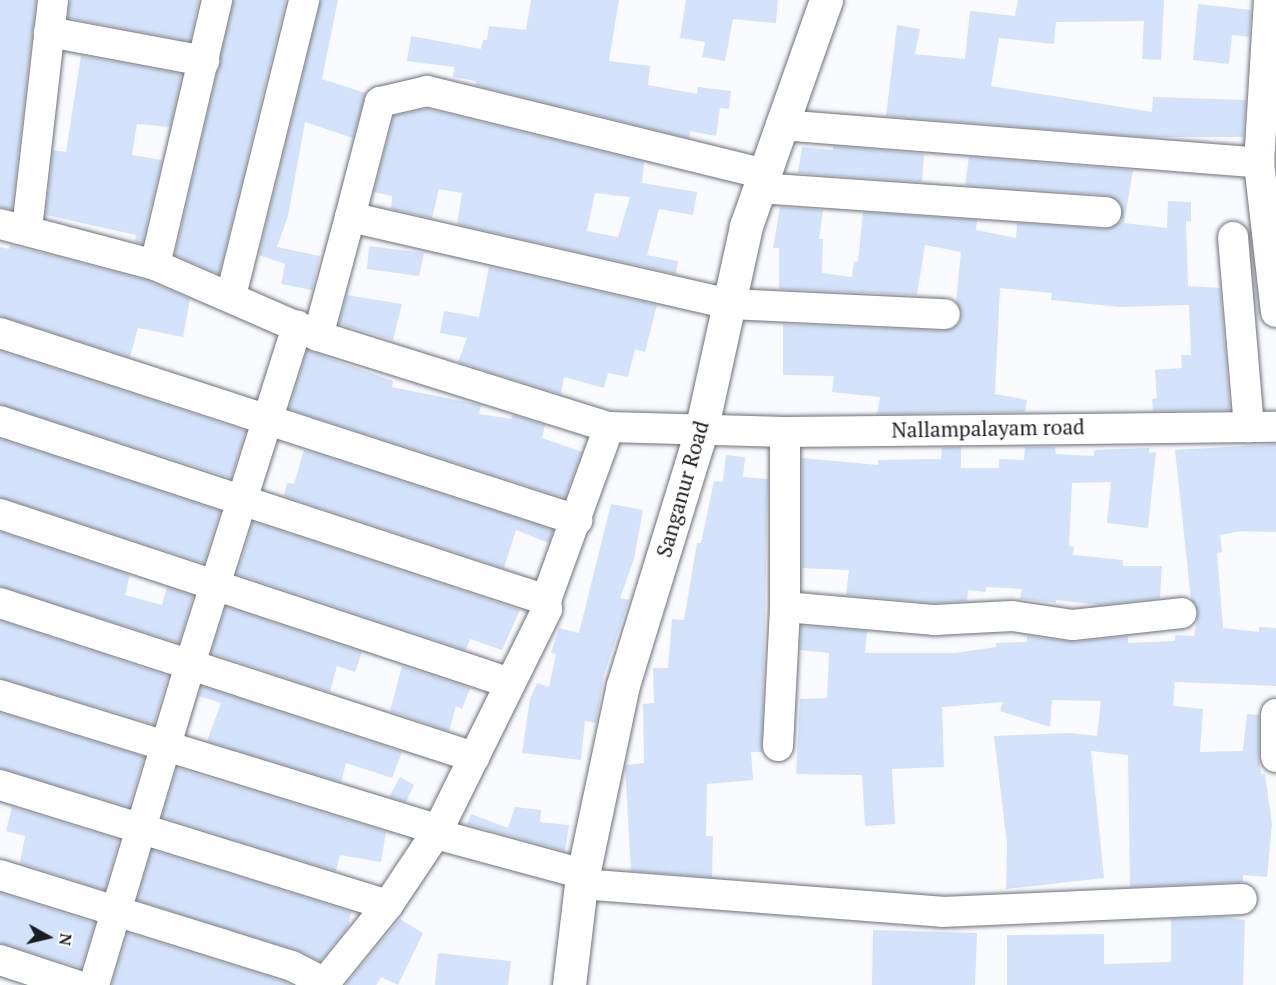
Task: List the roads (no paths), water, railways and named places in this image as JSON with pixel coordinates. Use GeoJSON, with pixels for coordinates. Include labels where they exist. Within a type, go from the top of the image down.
{"type":"FeatureCollection","features":[{"type":"Feature","properties":{"kind":"main road","name":"Sanganur Road"},"geometry":{"type":"LineString","coordinates":[[569,985],[582,879],[623,685],[701,431],[746,226],[826,0]]}},
{"type":"Feature","properties":{"kind":"street"},"geometry":{"type":"LineString","coordinates":[[13,226],[53,0]]}},
{"type":"Feature","properties":{"kind":"street"},"geometry":{"type":"LineString","coordinates":[[155,265],[218,0]]}},
{"type":"Feature","properties":{"kind":"street"},"geometry":{"type":"LineString","coordinates":[[231,296],[304,0]]}},
{"type":"Feature","properties":{"kind":"street"},"geometry":{"type":"LineString","coordinates":[[1269,0],[1259,163],[1276,312]]}},
{"type":"Feature","properties":{"kind":"street"},"geometry":{"type":"LineString","coordinates":[[49,32],[204,60]]}},
{"type":"Feature","properties":{"kind":"street"},"geometry":{"type":"LineString","coordinates":[[94,985],[114,912],[168,745],[190,664],[218,583],[241,498],[267,418],[308,331],[350,217],[380,102],[426,91],[761,181],[1106,212]]}},
{"type":"Feature","properties":{"kind":"street"},"geometry":{"type":"LineString","coordinates":[[781,125],[1259,163]]}},
{"type":"Feature","properties":{"kind":"street"},"geometry":{"type":"LineString","coordinates":[[350,217],[729,304],[945,314]]}},
{"type":"Feature","properties":{"kind":"street","name":"Nallampalayam road"},"geometry":{"type":"LineString","coordinates":[[13,226],[155,265],[308,331],[609,427],[785,432],[1263,427]]}},
{"type":"Feature","properties":{"kind":"street"},"geometry":{"type":"LineString","coordinates":[[1233,237],[1263,427]]}},
{"type":"Feature","properties":{"kind":"street"},"geometry":{"type":"LineString","coordinates":[[0,333],[578,520]]}},
{"type":"Feature","properties":{"kind":"street"},"geometry":{"type":"LineString","coordinates":[[0,421],[241,498],[546,600]]}},
{"type":"Feature","properties":{"kind":"street"},"geometry":{"type":"LineString","coordinates":[[0,875],[292,966],[324,984],[388,905],[437,832],[547,609],[546,600],[578,520],[609,427]]}},
{"type":"Feature","properties":{"kind":"street"},"geometry":{"type":"LineString","coordinates":[[778,746],[785,607],[785,432]]}},
{"type":"Feature","properties":{"kind":"street"},"geometry":{"type":"LineString","coordinates":[[0,514],[218,583],[510,683]]}},
{"type":"Feature","properties":{"kind":"street"},"geometry":{"type":"LineString","coordinates":[[0,603],[475,757]]}},
{"type":"Feature","properties":{"kind":"street"},"geometry":{"type":"LineString","coordinates":[[785,607],[935,620],[1012,616],[1073,625],[1181,613]]}},
{"type":"Feature","properties":{"kind":"street"},"geometry":{"type":"LineString","coordinates":[[0,695],[168,745],[582,879],[942,912],[1242,899]]}},
{"type":"Feature","properties":{"kind":"street"},"geometry":{"type":"LineString","coordinates":[[1276,714],[1276,757]]}},
{"type":"Feature","properties":{"kind":"street"},"geometry":{"type":"LineString","coordinates":[[0,785],[388,905]]}},
{"type":"Feature","properties":{"kind":"street"},"geometry":{"type":"LineString","coordinates":[[0,960],[76,985]]}}]}
